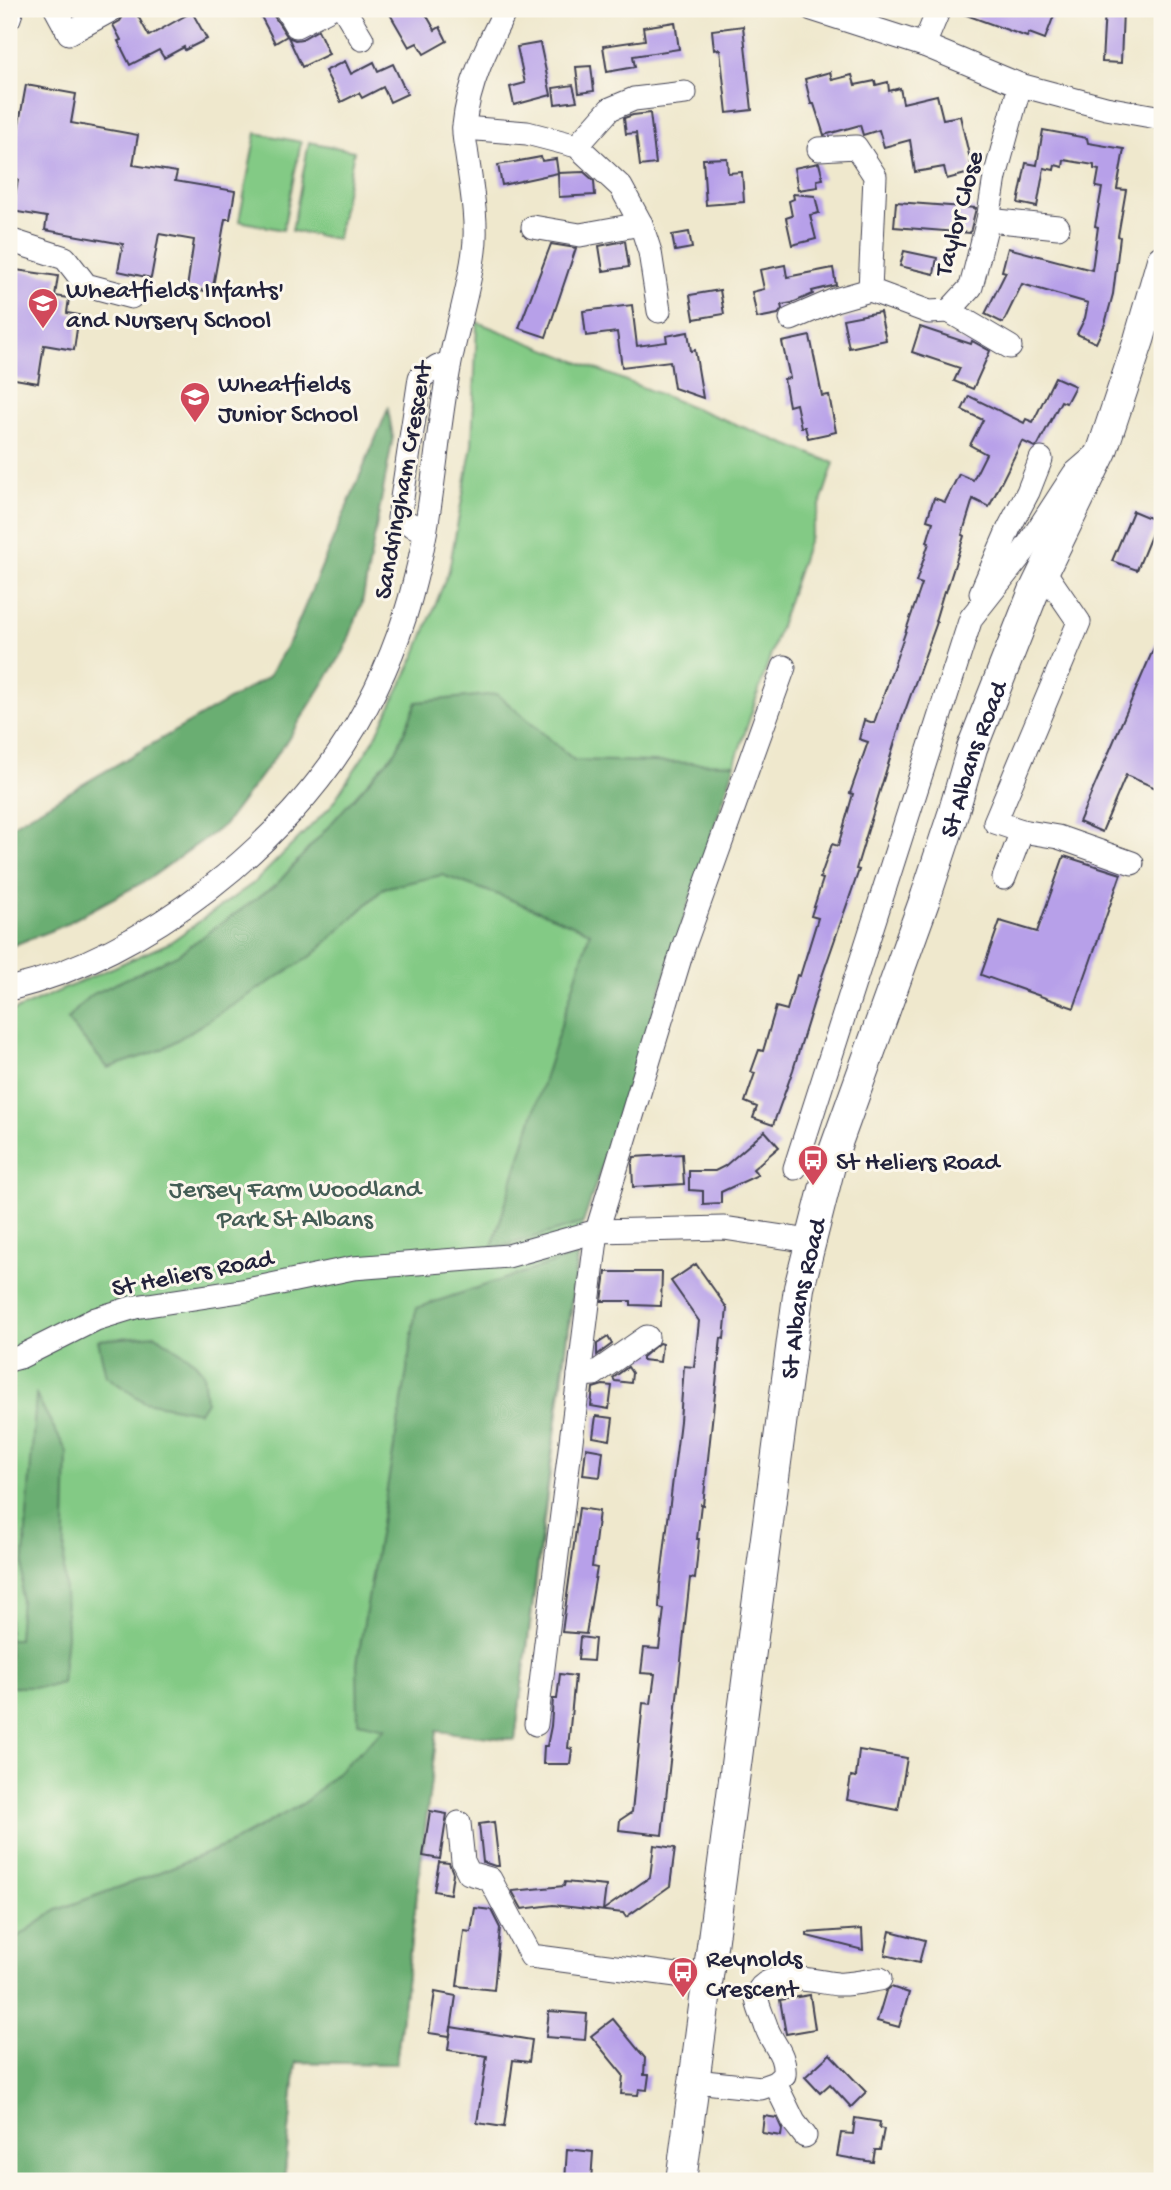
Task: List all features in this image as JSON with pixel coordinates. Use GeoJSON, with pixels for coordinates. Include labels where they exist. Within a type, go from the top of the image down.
{"type":"FeatureCollection","features":[{"type":"Feature","properties":{"kind":"main road","name":"St Albans Road"},"geometry":{"type":"LineString","coordinates":[[681,2181],[799,1288],[810,1241],[833,1154],[926,896],[972,748],[1044,571],[1102,451],[1162,265]]}},
{"type":"Feature","properties":{"kind":"street"},"geometry":{"type":"LineString","coordinates":[[9,18],[12,9]]}},
{"type":"Feature","properties":{"kind":"street"},"geometry":{"type":"LineString","coordinates":[[56,9],[69,33],[113,9]]}},
{"type":"Feature","properties":{"kind":"street"},"geometry":{"type":"LineString","coordinates":[[286,9],[296,26],[346,10],[362,39]]}},
{"type":"Feature","properties":{"kind":"street","name":"Sandringham Crescent"},"geometry":{"type":"LineString","coordinates":[[9,989],[72,967],[138,935],[182,908],[211,886],[266,840],[307,793],[357,725],[373,695],[392,654],[415,580],[425,532],[449,366],[475,248],[464,128],[475,73],[506,9]]}},
{"type":"Feature","properties":{"kind":"street"},"geometry":{"type":"LineString","coordinates":[[812,9],[924,45],[1020,85],[1106,108],[1162,118]]}},
{"type":"Feature","properties":{"kind":"street"},"geometry":{"type":"LineString","coordinates":[[924,45],[939,9]]}},
{"type":"Feature","properties":{"kind":"street","name":"Taylor Close"},"geometry":{"type":"LineString","coordinates":[[870,290],[929,312],[948,311],[971,287],[988,220],[995,177],[1020,85]]}},
{"type":"Feature","properties":{"kind":"street"},"geometry":{"type":"LineString","coordinates":[[577,146],[610,109],[634,99],[685,93]]}},
{"type":"Feature","properties":{"kind":"street"},"geometry":{"type":"LineString","coordinates":[[464,128],[527,133],[577,146],[621,187],[641,224],[650,252],[659,311]]}},
{"type":"Feature","properties":{"kind":"street"},"geometry":{"type":"LineString","coordinates":[[791,319],[835,300],[870,290],[875,176],[856,147],[819,149]]}},
{"type":"Feature","properties":{"kind":"street"},"geometry":{"type":"LineString","coordinates":[[988,220],[1058,227]]}},
{"type":"Feature","properties":{"kind":"street"},"geometry":{"type":"LineString","coordinates":[[533,228],[580,234],[641,224]]}},
{"type":"Feature","properties":{"kind":"street"},"geometry":{"type":"LineString","coordinates":[[9,240],[65,258],[86,285],[131,297]]}},
{"type":"Feature","properties":{"kind":"street"},"geometry":{"type":"LineString","coordinates":[[948,311],[1010,346]]}},
{"type":"Feature","properties":{"kind":"street"},"geometry":{"type":"LineString","coordinates":[[971,618],[1024,551],[1074,474],[1102,451]]}},
{"type":"Feature","properties":{"kind":"street"},"geometry":{"type":"LineString","coordinates":[[795,1168],[971,618],[1041,459]]}},
{"type":"Feature","properties":{"kind":"street"},"geometry":{"type":"LineString","coordinates":[[1044,571],[1079,622],[995,822],[1022,831],[1059,838],[1132,863]]}},
{"type":"Feature","properties":{"kind":"street"},"geometry":{"type":"LineString","coordinates":[[536,1724],[597,1231],[683,948],[784,667]]}},
{"type":"Feature","properties":{"kind":"street"},"geometry":{"type":"LineString","coordinates":[[1004,878],[1022,831]]}},
{"type":"Feature","properties":{"kind":"street","name":"St Heliers Road"},"geometry":{"type":"LineString","coordinates":[[9,1360],[96,1319],[135,1307],[247,1290],[353,1268],[508,1256],[597,1231],[724,1227],[810,1241]]}},
{"type":"Feature","properties":{"kind":"street"},"geometry":{"type":"LineString","coordinates":[[579,1375],[594,1374],[647,1337]]}},
{"type":"Feature","properties":{"kind":"street"},"geometry":{"type":"LineString","coordinates":[[459,1823],[463,1861],[469,1873],[489,1879],[531,1956],[708,1979]]}},
{"type":"Feature","properties":{"kind":"street"},"geometry":{"type":"LineString","coordinates":[[695,2081],[761,2088],[775,2083],[784,2075],[785,2064],[768,2032],[757,1997],[760,1989],[768,1982],[788,1978],[816,1979],[839,1984],[880,1979]]}},
{"type":"Feature","properties":{"kind":"street"},"geometry":{"type":"LineString","coordinates":[[775,2083],[794,2122],[805,2136]]}},
{"type":"Feature","properties":{"kind":"green space"},"geometry":{"type":"Polygon","coordinates":[[[256,133],[301,142],[283,230],[239,221],[256,133]]]}},
{"type":"Feature","properties":{"kind":"green space"},"geometry":{"type":"Polygon","coordinates":[[[309,142],[354,151],[337,239],[292,231],[309,142]]]}},
{"type":"Feature","properties":{"kind":"green space","name":"Jersey Farm Woodland Park St Albans"},"geometry":{"type":"Polygon","coordinates":[[[477,322],[834,463],[583,1223],[515,1740],[437,1730],[396,2064],[296,2062],[284,2181],[9,2181],[9,1013],[169,943],[255,882],[330,807],[374,740],[416,654],[449,570],[472,445],[477,322]]]}},
{"type":"Feature","properties":{"kind":"green space"},"geometry":{"type":"Polygon","coordinates":[[[388,409],[393,437],[362,603],[344,651],[287,741],[224,825],[149,879],[60,927],[9,947],[9,827],[268,677],[292,637],[388,409]]]}},
{"type":"Feature","properties":{"kind":"green space"},"geometry":{"type":"Polygon","coordinates":[[[497,694],[574,760],[735,764],[583,1223],[491,1250],[590,932],[442,875],[384,888],[313,955],[161,1050],[108,1068],[67,1020],[89,996],[177,955],[277,884],[396,751],[417,702],[497,694]]]}},
{"type":"Feature","properties":{"kind":"green space"},"geometry":{"type":"Polygon","coordinates":[[[577,1255],[515,1740],[437,1731],[396,2064],[296,2062],[284,2181],[9,2181],[9,1943],[57,1910],[227,1845],[304,1803],[385,1728],[358,1722],[357,1663],[416,1308],[577,1255]]]}},
{"type":"Feature","properties":{"kind":"green space"},"geometry":{"type":"Polygon","coordinates":[[[156,1335],[193,1360],[203,1372],[206,1401],[199,1412],[144,1402],[106,1376],[98,1340],[156,1335]]]}},
{"type":"Feature","properties":{"kind":"green space"},"geometry":{"type":"Polygon","coordinates":[[[36,1395],[67,1452],[64,1572],[67,1635],[62,1683],[48,1687],[9,1687],[9,1639],[18,1639],[36,1395]]]}},
{"type":"Feature","properties":{"kind":"building"},"geometry":{"type":"Polygon","coordinates":[[[134,9],[149,36],[192,12],[207,39],[164,58],[159,50],[130,65],[113,25],[120,21],[126,12],[134,9]]]}},
{"type":"Feature","properties":{"kind":"building"},"geometry":{"type":"Polygon","coordinates":[[[257,9],[272,9],[287,36],[275,43],[257,9]]]}},
{"type":"Feature","properties":{"kind":"building"},"geometry":{"type":"Polygon","coordinates":[[[387,9],[423,9],[435,30],[440,27],[447,41],[424,54],[417,43],[409,47],[387,9]]]}},
{"type":"Feature","properties":{"kind":"building"},"geometry":{"type":"Polygon","coordinates":[[[1022,9],[1034,13],[1036,9],[1054,15],[1045,39],[1029,33],[1027,37],[955,11],[1022,9]]]}},
{"type":"Feature","properties":{"kind":"building"},"geometry":{"type":"Polygon","coordinates":[[[1105,9],[1123,9],[1121,63],[1102,62],[1105,9]]]}},
{"type":"Feature","properties":{"kind":"building"},"geometry":{"type":"Polygon","coordinates":[[[675,22],[679,49],[633,56],[635,67],[607,72],[603,46],[645,40],[643,27],[675,22]]]}},
{"type":"Feature","properties":{"kind":"building"},"geometry":{"type":"Polygon","coordinates":[[[743,26],[752,110],[727,113],[720,49],[714,50],[712,30],[743,26]]]}},
{"type":"Feature","properties":{"kind":"building"},"geometry":{"type":"Polygon","coordinates":[[[318,30],[329,54],[302,67],[288,37],[302,39],[318,30]]]}},
{"type":"Feature","properties":{"kind":"building"},"geometry":{"type":"Polygon","coordinates":[[[540,43],[551,95],[514,105],[510,87],[525,83],[517,47],[540,43]]]}},
{"type":"Feature","properties":{"kind":"building"},"geometry":{"type":"Polygon","coordinates":[[[345,61],[351,74],[374,62],[378,71],[393,64],[407,94],[390,102],[383,87],[362,98],[359,93],[341,102],[325,71],[345,61]]]}},
{"type":"Feature","properties":{"kind":"building"},"geometry":{"type":"Polygon","coordinates":[[[591,66],[594,91],[579,93],[576,67],[591,66]]]}},
{"type":"Feature","properties":{"kind":"building"},"geometry":{"type":"Polygon","coordinates":[[[830,72],[832,80],[852,75],[855,85],[875,81],[876,85],[888,82],[889,91],[900,88],[903,103],[937,95],[943,119],[960,116],[973,172],[947,179],[944,167],[915,172],[910,140],[884,147],[879,130],[863,135],[860,125],[824,135],[814,104],[811,104],[805,79],[830,72]]]}},
{"type":"Feature","properties":{"kind":"building","name":"Wheatfields Junior School"},"geometry":{"type":"Polygon","coordinates":[[[26,85],[76,94],[71,123],[138,135],[133,165],[177,172],[175,181],[235,191],[230,219],[225,219],[212,292],[187,288],[194,240],[159,234],[151,278],[118,271],[123,244],[45,230],[47,217],[12,211],[18,180],[9,178],[26,85]]]}},
{"type":"Feature","properties":{"kind":"building"},"geometry":{"type":"Polygon","coordinates":[[[573,85],[577,101],[555,104],[553,88],[573,85]]]}},
{"type":"Feature","properties":{"kind":"building"},"geometry":{"type":"Polygon","coordinates":[[[650,113],[656,164],[640,166],[636,133],[626,134],[624,118],[650,113]]]}},
{"type":"Feature","properties":{"kind":"building"},"geometry":{"type":"Polygon","coordinates":[[[1043,130],[1087,138],[1088,143],[1124,149],[1117,189],[1126,190],[1118,236],[1113,294],[1105,324],[1096,343],[1077,334],[1085,318],[1088,303],[1022,284],[1003,323],[985,314],[1006,272],[1002,271],[1008,248],[1092,270],[1098,227],[1095,226],[1102,188],[1096,187],[1099,170],[1094,169],[1094,165],[1064,160],[1063,167],[1055,165],[1054,170],[1044,168],[1037,207],[1018,203],[1026,163],[1037,165],[1043,130]]]}},
{"type":"Feature","properties":{"kind":"building"},"geometry":{"type":"Polygon","coordinates":[[[541,157],[542,161],[556,159],[558,173],[502,185],[498,165],[541,157]]]}},
{"type":"Feature","properties":{"kind":"building"},"geometry":{"type":"Polygon","coordinates":[[[727,158],[728,173],[742,172],[744,202],[706,205],[703,159],[727,158]]]}},
{"type":"Feature","properties":{"kind":"building"},"geometry":{"type":"Polygon","coordinates":[[[819,163],[823,179],[817,180],[818,187],[798,190],[794,168],[819,163]]]}},
{"type":"Feature","properties":{"kind":"building"},"geometry":{"type":"Polygon","coordinates":[[[584,172],[594,181],[595,195],[559,197],[558,173],[584,172]]]}},
{"type":"Feature","properties":{"kind":"building"},"geometry":{"type":"Polygon","coordinates":[[[793,194],[815,196],[819,213],[810,215],[816,239],[792,245],[786,218],[792,216],[789,201],[794,199],[793,194]]]}},
{"type":"Feature","properties":{"kind":"building"},"geometry":{"type":"Polygon","coordinates":[[[896,202],[976,208],[970,233],[894,227],[896,202]]]}},
{"type":"Feature","properties":{"kind":"building"},"geometry":{"type":"Polygon","coordinates":[[[689,232],[692,248],[675,251],[672,235],[689,232]]]}},
{"type":"Feature","properties":{"kind":"building"},"geometry":{"type":"Polygon","coordinates":[[[625,241],[629,267],[603,271],[599,246],[625,241]]]}},
{"type":"Feature","properties":{"kind":"building"},"geometry":{"type":"Polygon","coordinates":[[[551,244],[576,248],[546,337],[519,328],[551,244]]]}},
{"type":"Feature","properties":{"kind":"building"},"geometry":{"type":"Polygon","coordinates":[[[904,251],[937,258],[934,274],[900,266],[904,251]]]}},
{"type":"Feature","properties":{"kind":"building"},"geometry":{"type":"Polygon","coordinates":[[[785,265],[787,277],[833,268],[836,285],[812,291],[813,294],[781,305],[782,309],[778,314],[757,318],[752,292],[764,289],[760,270],[785,265]]]}},
{"type":"Feature","properties":{"kind":"building","name":"Wheatfields Infants' and Nursery School"},"geometry":{"type":"Polygon","coordinates":[[[9,269],[58,276],[55,296],[69,298],[67,313],[79,315],[74,350],[44,345],[38,383],[9,378],[9,269]]]}},
{"type":"Feature","properties":{"kind":"building"},"geometry":{"type":"Polygon","coordinates":[[[720,290],[724,314],[694,319],[690,295],[720,290]]]}},
{"type":"Feature","properties":{"kind":"building"},"geometry":{"type":"Polygon","coordinates":[[[632,305],[637,346],[667,342],[666,336],[688,332],[691,351],[695,350],[703,398],[674,388],[670,361],[622,367],[617,332],[586,336],[583,311],[632,305]]]}},
{"type":"Feature","properties":{"kind":"building"},"geometry":{"type":"Polygon","coordinates":[[[880,312],[886,340],[849,348],[843,319],[880,312]]]}},
{"type":"Feature","properties":{"kind":"building"},"geometry":{"type":"Polygon","coordinates":[[[920,327],[971,344],[972,341],[990,351],[973,389],[954,381],[960,368],[912,352],[920,327]]]}},
{"type":"Feature","properties":{"kind":"building"},"geometry":{"type":"Polygon","coordinates":[[[810,336],[822,396],[829,395],[836,432],[808,438],[805,427],[801,427],[796,404],[789,406],[784,379],[790,378],[782,342],[810,336]]]}},
{"type":"Feature","properties":{"kind":"building"},"geometry":{"type":"Polygon","coordinates":[[[1055,377],[1075,386],[1066,403],[1061,401],[1038,445],[1035,447],[1022,441],[989,507],[973,499],[962,535],[964,536],[935,621],[937,622],[901,722],[856,869],[859,870],[793,1070],[773,1125],[753,1118],[757,1107],[745,1102],[755,1073],[751,1072],[759,1050],[763,1051],[776,1007],[787,1010],[797,975],[800,976],[818,918],[811,916],[823,879],[820,878],[832,844],[838,846],[853,794],[850,793],[868,742],[859,739],[864,720],[874,723],[922,584],[916,582],[929,543],[927,542],[933,522],[927,520],[934,498],[945,502],[959,474],[973,480],[986,454],[970,445],[983,420],[962,410],[969,396],[1024,423],[1026,419],[1033,422],[1055,377]]]}},
{"type":"Feature","properties":{"kind":"building"},"geometry":{"type":"Polygon","coordinates":[[[1133,511],[1157,521],[1137,570],[1112,561],[1133,511]]]}},
{"type":"Feature","properties":{"kind":"building"},"geometry":{"type":"Polygon","coordinates":[[[1162,629],[1162,781],[1158,789],[1126,775],[1102,832],[1079,822],[1162,629]]]}},
{"type":"Feature","properties":{"kind":"building"},"geometry":{"type":"Polygon","coordinates":[[[1064,856],[1121,874],[1074,1008],[981,975],[1000,921],[1037,932],[1064,856]]]}},
{"type":"Feature","properties":{"kind":"building"},"geometry":{"type":"Polygon","coordinates":[[[765,1131],[779,1147],[753,1169],[758,1175],[721,1192],[721,1203],[703,1204],[703,1191],[689,1190],[689,1171],[715,1171],[725,1166],[765,1131]]]}},
{"type":"Feature","properties":{"kind":"building"},"geometry":{"type":"Polygon","coordinates":[[[682,1154],[684,1184],[633,1187],[634,1157],[682,1154]]]}},
{"type":"Feature","properties":{"kind":"building"},"geometry":{"type":"Polygon","coordinates":[[[696,1264],[727,1308],[724,1339],[721,1338],[703,1505],[701,1504],[695,1579],[690,1578],[662,1835],[619,1830],[620,1820],[632,1812],[643,1703],[651,1704],[655,1674],[641,1673],[644,1648],[659,1649],[664,1609],[659,1608],[660,1586],[684,1366],[694,1367],[699,1321],[671,1281],[696,1264]]]}},
{"type":"Feature","properties":{"kind":"building"},"geometry":{"type":"Polygon","coordinates":[[[606,1272],[662,1272],[661,1306],[631,1305],[631,1301],[602,1301],[606,1272]]]}},
{"type":"Feature","properties":{"kind":"building"},"geometry":{"type":"Polygon","coordinates":[[[608,1337],[612,1344],[597,1355],[597,1344],[608,1337]]]}},
{"type":"Feature","properties":{"kind":"building"},"geometry":{"type":"Polygon","coordinates":[[[659,1343],[662,1344],[660,1362],[642,1360],[642,1357],[659,1343]]]}},
{"type":"Feature","properties":{"kind":"building"},"geometry":{"type":"Polygon","coordinates":[[[628,1367],[632,1373],[631,1383],[615,1381],[613,1378],[628,1367]]]}},
{"type":"Feature","properties":{"kind":"building"},"geometry":{"type":"Polygon","coordinates":[[[612,1386],[609,1409],[591,1406],[593,1388],[612,1386]]]}},
{"type":"Feature","properties":{"kind":"building"},"geometry":{"type":"Polygon","coordinates":[[[596,1416],[613,1418],[610,1440],[593,1437],[596,1416]]]}},
{"type":"Feature","properties":{"kind":"building"},"geometry":{"type":"Polygon","coordinates":[[[586,1448],[603,1451],[600,1477],[583,1475],[586,1448]]]}},
{"type":"Feature","properties":{"kind":"building"},"geometry":{"type":"Polygon","coordinates":[[[579,1508],[599,1511],[592,1567],[597,1568],[586,1634],[562,1632],[579,1508]]]}},
{"type":"Feature","properties":{"kind":"building"},"geometry":{"type":"Polygon","coordinates":[[[580,1637],[595,1639],[593,1661],[578,1660],[580,1637]]]}},
{"type":"Feature","properties":{"kind":"building"},"geometry":{"type":"Polygon","coordinates":[[[560,1674],[575,1676],[568,1748],[572,1749],[570,1764],[543,1764],[544,1746],[547,1746],[553,1699],[557,1699],[560,1674]]]}},
{"type":"Feature","properties":{"kind":"building"},"geometry":{"type":"Polygon","coordinates":[[[859,1750],[907,1758],[898,1810],[847,1800],[851,1776],[856,1777],[859,1750]]]}},
{"type":"Feature","properties":{"kind":"building"},"geometry":{"type":"Polygon","coordinates":[[[430,1811],[447,1814],[440,1859],[423,1856],[430,1811]]]}},
{"type":"Feature","properties":{"kind":"building"},"geometry":{"type":"Polygon","coordinates":[[[494,1822],[499,1866],[483,1862],[479,1824],[494,1822]]]}},
{"type":"Feature","properties":{"kind":"building"},"geometry":{"type":"Polygon","coordinates":[[[654,1845],[675,1848],[670,1886],[626,1917],[623,1913],[553,1905],[522,1909],[512,1891],[564,1886],[565,1882],[606,1886],[603,1910],[650,1877],[654,1845]]]}},
{"type":"Feature","properties":{"kind":"building"},"geometry":{"type":"Polygon","coordinates":[[[439,1862],[449,1863],[453,1873],[450,1894],[434,1891],[439,1862]]]}},
{"type":"Feature","properties":{"kind":"building"},"geometry":{"type":"Polygon","coordinates":[[[475,1908],[491,1910],[500,1928],[494,1990],[457,1986],[464,1931],[471,1932],[475,1908]]]}},
{"type":"Feature","properties":{"kind":"building"},"geometry":{"type":"Polygon","coordinates":[[[862,1929],[863,1950],[807,1936],[807,1933],[862,1929]]]}},
{"type":"Feature","properties":{"kind":"building"},"geometry":{"type":"Polygon","coordinates":[[[890,1931],[925,1940],[919,1963],[885,1955],[890,1931]]]}},
{"type":"Feature","properties":{"kind":"building"},"geometry":{"type":"Polygon","coordinates":[[[891,1987],[909,1993],[899,2027],[877,2021],[886,1991],[891,1987]]]}},
{"type":"Feature","properties":{"kind":"building"},"geometry":{"type":"Polygon","coordinates":[[[435,1992],[456,1996],[450,2036],[429,2033],[435,1992]]]}},
{"type":"Feature","properties":{"kind":"building"},"geometry":{"type":"Polygon","coordinates":[[[810,1995],[815,2029],[786,2034],[780,2000],[810,1995]]]}},
{"type":"Feature","properties":{"kind":"building"},"geometry":{"type":"Polygon","coordinates":[[[549,2011],[587,2014],[585,2040],[546,2037],[549,2011]]]}},
{"type":"Feature","properties":{"kind":"building"},"geometry":{"type":"Polygon","coordinates":[[[613,2019],[645,2058],[644,2075],[649,2075],[647,2090],[639,2089],[638,2095],[621,2094],[623,2075],[591,2036],[613,2019]]]}},
{"type":"Feature","properties":{"kind":"building"},"geometry":{"type":"Polygon","coordinates":[[[451,2027],[532,2040],[529,2062],[513,2060],[504,2127],[477,2123],[487,2056],[448,2050],[451,2027]]]}},
{"type":"Feature","properties":{"kind":"building"},"geometry":{"type":"Polygon","coordinates":[[[830,2054],[866,2092],[851,2107],[830,2084],[820,2093],[805,2077],[830,2054]]]}},
{"type":"Feature","properties":{"kind":"building"},"geometry":{"type":"Polygon","coordinates":[[[764,2116],[777,2118],[782,2129],[781,2136],[762,2133],[764,2116]]]}},
{"type":"Feature","properties":{"kind":"building"},"geometry":{"type":"Polygon","coordinates":[[[855,2118],[880,2122],[879,2128],[884,2129],[880,2150],[875,2150],[873,2162],[837,2156],[841,2133],[853,2134],[855,2118]]]}},
{"type":"Feature","properties":{"kind":"building"},"geometry":{"type":"Polygon","coordinates":[[[567,2149],[593,2152],[591,2181],[565,2181],[567,2149]]]}},
{"type":"Feature","properties":{"kind":"place","name":"Wheatfields Infants' and Nursery School"},"geometry":{"type":"Point","coordinates":[43,330]}},
{"type":"Feature","properties":{"kind":"place","name":"Wheatfields Junior School"},"geometry":{"type":"Point","coordinates":[195,424]}},
{"type":"Feature","properties":{"kind":"place","name":"St Heliers Road"},"geometry":{"type":"Point","coordinates":[813,1187]}},
{"type":"Feature","properties":{"kind":"place","name":"Reynolds Crescent"},"geometry":{"type":"Point","coordinates":[683,1999]}}]}
